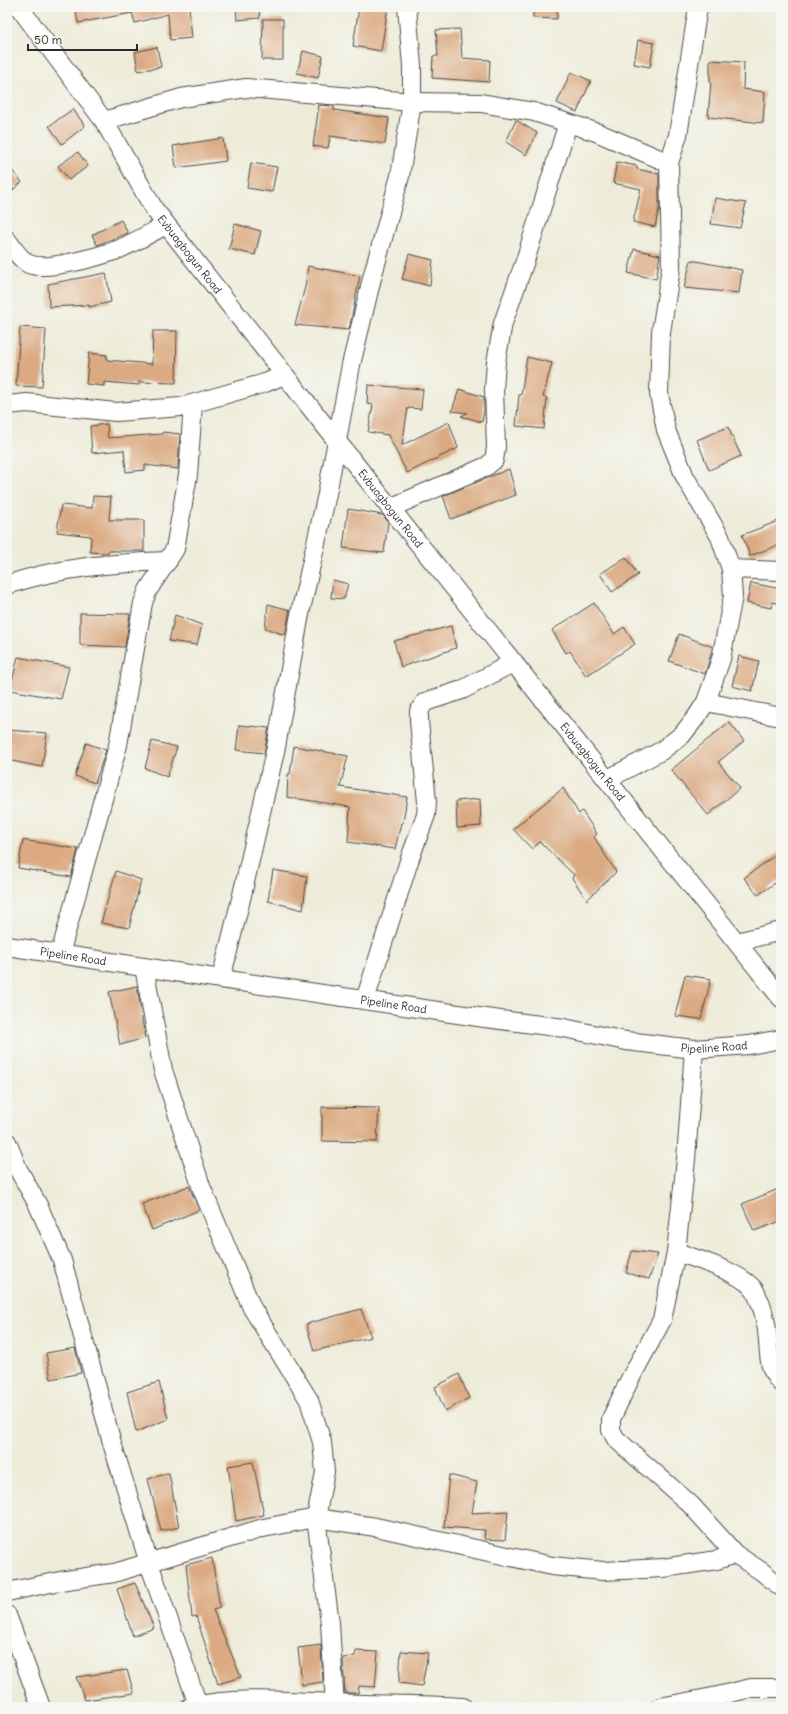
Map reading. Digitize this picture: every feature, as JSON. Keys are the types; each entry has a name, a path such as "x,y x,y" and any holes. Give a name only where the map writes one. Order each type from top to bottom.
{"street":[{"path":"221,979 276,747 300,614 327,494 352,358 400,176 412,102 412,66 407,7"},
{"path":"608,779 661,751 682,736 697,716 706,702 722,659 733,596 731,569 720,537 685,477 666,430 659,394 661,332 671,268 669,163 678,135 698,7"},
{"name":"Evbuagbogun Road","path":"23,8 104,121 154,209 166,225 781,998"},
{"path":"104,121 181,98 246,88 412,102 480,103 534,112 596,132 669,163"},
{"path":"390,508 487,466 494,460 496,448 494,389 496,362 503,322 525,261 568,123"},
{"path":"7,240 15,251 28,264 46,266 65,264 117,250 166,225"},
{"path":"7,405 27,403 116,412 181,407 266,383 284,375"},
{"path":"60,954 118,745 143,603 148,590 175,549 178,538 187,482 193,404"},
{"path":"7,585 33,576 116,563 168,561"},
{"path":"132,562 148,590"},
{"path":"731,569 781,570"},
{"path":"365,1000 409,861 426,815 427,802 419,711 425,702 462,690 514,662"},
{"path":"706,702 781,717"},
{"path":"737,942 781,931"},
{"name":"Pipeline Road","path":"7,946 485,1018 564,1028 626,1041 694,1049 749,1045 781,1039"},
{"path":"144,967 163,1070 202,1189 252,1308 309,1400 322,1442 325,1472 316,1518 330,1623 334,1705"},
{"path":"694,1049 686,1159 676,1252 662,1320 630,1379 611,1419 611,1430 616,1439 691,1506 735,1554 761,1571 781,1587"},
{"path":"7,1142 18,1169 38,1205 62,1260 112,1443 149,1563 199,1706 279,1699 334,1705 462,1707"},
{"path":"676,1252 739,1276 754,1290 767,1321 770,1365 776,1378 781,1383"},
{"path":"7,1592 60,1581 114,1573 263,1528 316,1518 376,1527 505,1554 552,1566 603,1571 663,1568 717,1560 735,1554"},
{"path":"7,1616 41,1707"},
{"path":"660,1707 751,1688 781,1688"}],"building":[{"path":"75,7 189,7 192,38 170,40 168,14 135,23 132,13 78,23"},
{"path":"236,7 259,7 260,18 237,20"},
{"path":"359,7 388,7 381,51 353,46"},
{"path":"533,7 557,7 557,19 533,18"},
{"path":"263,19 283,19 283,60 262,60"},
{"path":"460,29 462,58 490,60 489,82 432,78 433,56 438,56 436,30"},
{"path":"638,40 654,43 650,67 634,64"},
{"path":"157,47 161,67 138,71 135,52"},
{"path":"303,51 323,56 318,78 297,73"},
{"path":"710,60 744,62 743,89 765,92 763,123 708,117 711,82"},
{"path":"571,72 591,81 577,112 557,103"},
{"path":"319,105 334,106 334,110 389,118 385,144 330,136 328,148 313,146"},
{"path":"73,109 85,126 62,144 49,126"},
{"path":"516,120 537,133 526,155 506,142"},
{"path":"223,138 226,161 176,168 173,146"},
{"path":"78,152 88,166 69,180 58,166"},
{"path":"617,162 637,166 637,169 659,174 659,208 655,227 633,222 641,189 613,183"},
{"path":"251,163 277,167 272,192 247,188"},
{"path":"7,165 22,182 7,195"},
{"path":"715,198 746,203 740,228 711,224"},
{"path":"121,220 128,233 97,245 92,235"},
{"path":"235,224 261,231 255,255 229,249"},
{"path":"634,249 660,255 656,279 628,273"},
{"path":"409,254 433,260 430,286 402,279"},
{"path":"691,260 742,270 739,293 684,288"},
{"path":"308,266 360,276 349,330 295,325 305,287"},
{"path":"106,273 111,302 89,307 89,305 49,307 48,284"},
{"path":"20,327 46,329 42,387 16,386"},
{"path":"153,331 177,331 176,383 139,382 139,385 104,382 104,386 86,384 89,353 107,355 107,360 152,364"},
{"path":"527,357 552,363 543,397 547,398 544,429 516,426 519,395 521,395"},
{"path":"368,385 423,389 421,409 408,408 402,445 449,422 458,448 407,473 388,435 368,432 373,405 367,404"},
{"path":"459,389 484,397 482,422 461,416 468,413 452,411"},
{"path":"107,424 108,438 162,434 163,432 180,434 178,469 145,465 145,470 126,472 124,450 92,453 90,426"},
{"path":"728,427 741,456 709,470 697,440"},
{"path":"509,469 516,495 451,519 443,496"},
{"path":"93,496 111,497 109,520 144,520 144,551 108,551 108,553 90,552 91,536 57,532 61,505 92,508"},
{"path":"348,509 383,515 388,522 384,553 343,548"},
{"path":"781,520 781,544 750,556 742,535"},
{"path":"626,557 638,575 612,592 600,574"},
{"path":"333,580 348,584 344,599 331,598"},
{"path":"751,583 781,589 781,604 772,602 771,608 747,603"},
{"path":"594,603 614,634 624,627 635,644 586,676 570,651 566,653 552,630"},
{"path":"268,604 290,610 285,635 265,628"},
{"path":"80,613 130,614 125,647 80,645"},
{"path":"175,615 202,625 197,645 169,641"},
{"path":"451,626 456,648 401,667 394,641"},
{"path":"679,634 713,647 705,674 669,661"},
{"path":"739,656 759,661 752,691 732,686"},
{"path":"18,657 69,667 61,699 10,690"},
{"path":"729,722 744,741 718,762 740,788 708,815 671,770"},
{"path":"239,725 269,728 264,753 236,750"},
{"path":"7,730 47,733 42,767 7,760"},
{"path":"152,741 177,747 167,777 145,768"},
{"path":"86,743 106,750 95,783 75,776"},
{"path":"294,746 348,756 340,787 407,797 403,823 401,823 395,849 348,842 350,807 287,797 288,774 290,774"},
{"path":"563,788 579,814 582,811 597,834 594,837 616,872 587,900 572,878 574,875 540,842 532,849 513,829"},
{"path":"480,799 481,826 457,828 456,801"},
{"path":"23,840 78,849 71,877 18,868"},
{"path":"781,851 781,879 758,895 744,878"},
{"path":"273,870 307,876 303,910 268,901"},
{"path":"116,871 141,880 129,928 101,923"},
{"path":"685,975 711,979 701,1019 675,1016"},
{"path":"137,986 145,1038 120,1045 109,992"},
{"path":"322,1107 379,1108 377,1142 322,1141"},
{"path":"189,1186 199,1210 152,1230 142,1204"},
{"path":"781,1188 781,1221 754,1231 742,1204"},
{"path":"632,1251 658,1254 649,1279 626,1273"},
{"path":"361,1309 371,1337 314,1351 306,1324"},
{"path":"75,1348 81,1373 51,1379 46,1353"},
{"path":"459,1374 469,1398 445,1411 435,1387"},
{"path":"159,1382 168,1419 136,1432 127,1392"},
{"path":"253,1462 264,1515 236,1521 228,1466"},
{"path":"169,1473 179,1527 161,1531 148,1479"},
{"path":"449,1475 477,1482 472,1513 508,1511 505,1540 484,1539 485,1530 444,1527"},
{"path":"212,1558 220,1608 213,1610 241,1677 218,1684 196,1616 192,1617 186,1565"},
{"path":"135,1583 154,1628 133,1636 117,1589"},
{"path":"321,1645 323,1682 302,1685 298,1648"},
{"path":"356,1651 378,1652 375,1687 359,1686 358,1693 345,1693 343,1658 355,1656"},
{"path":"401,1651 428,1653 422,1686 399,1683"},
{"path":"127,1670 134,1693 85,1700 76,1677"}]}
